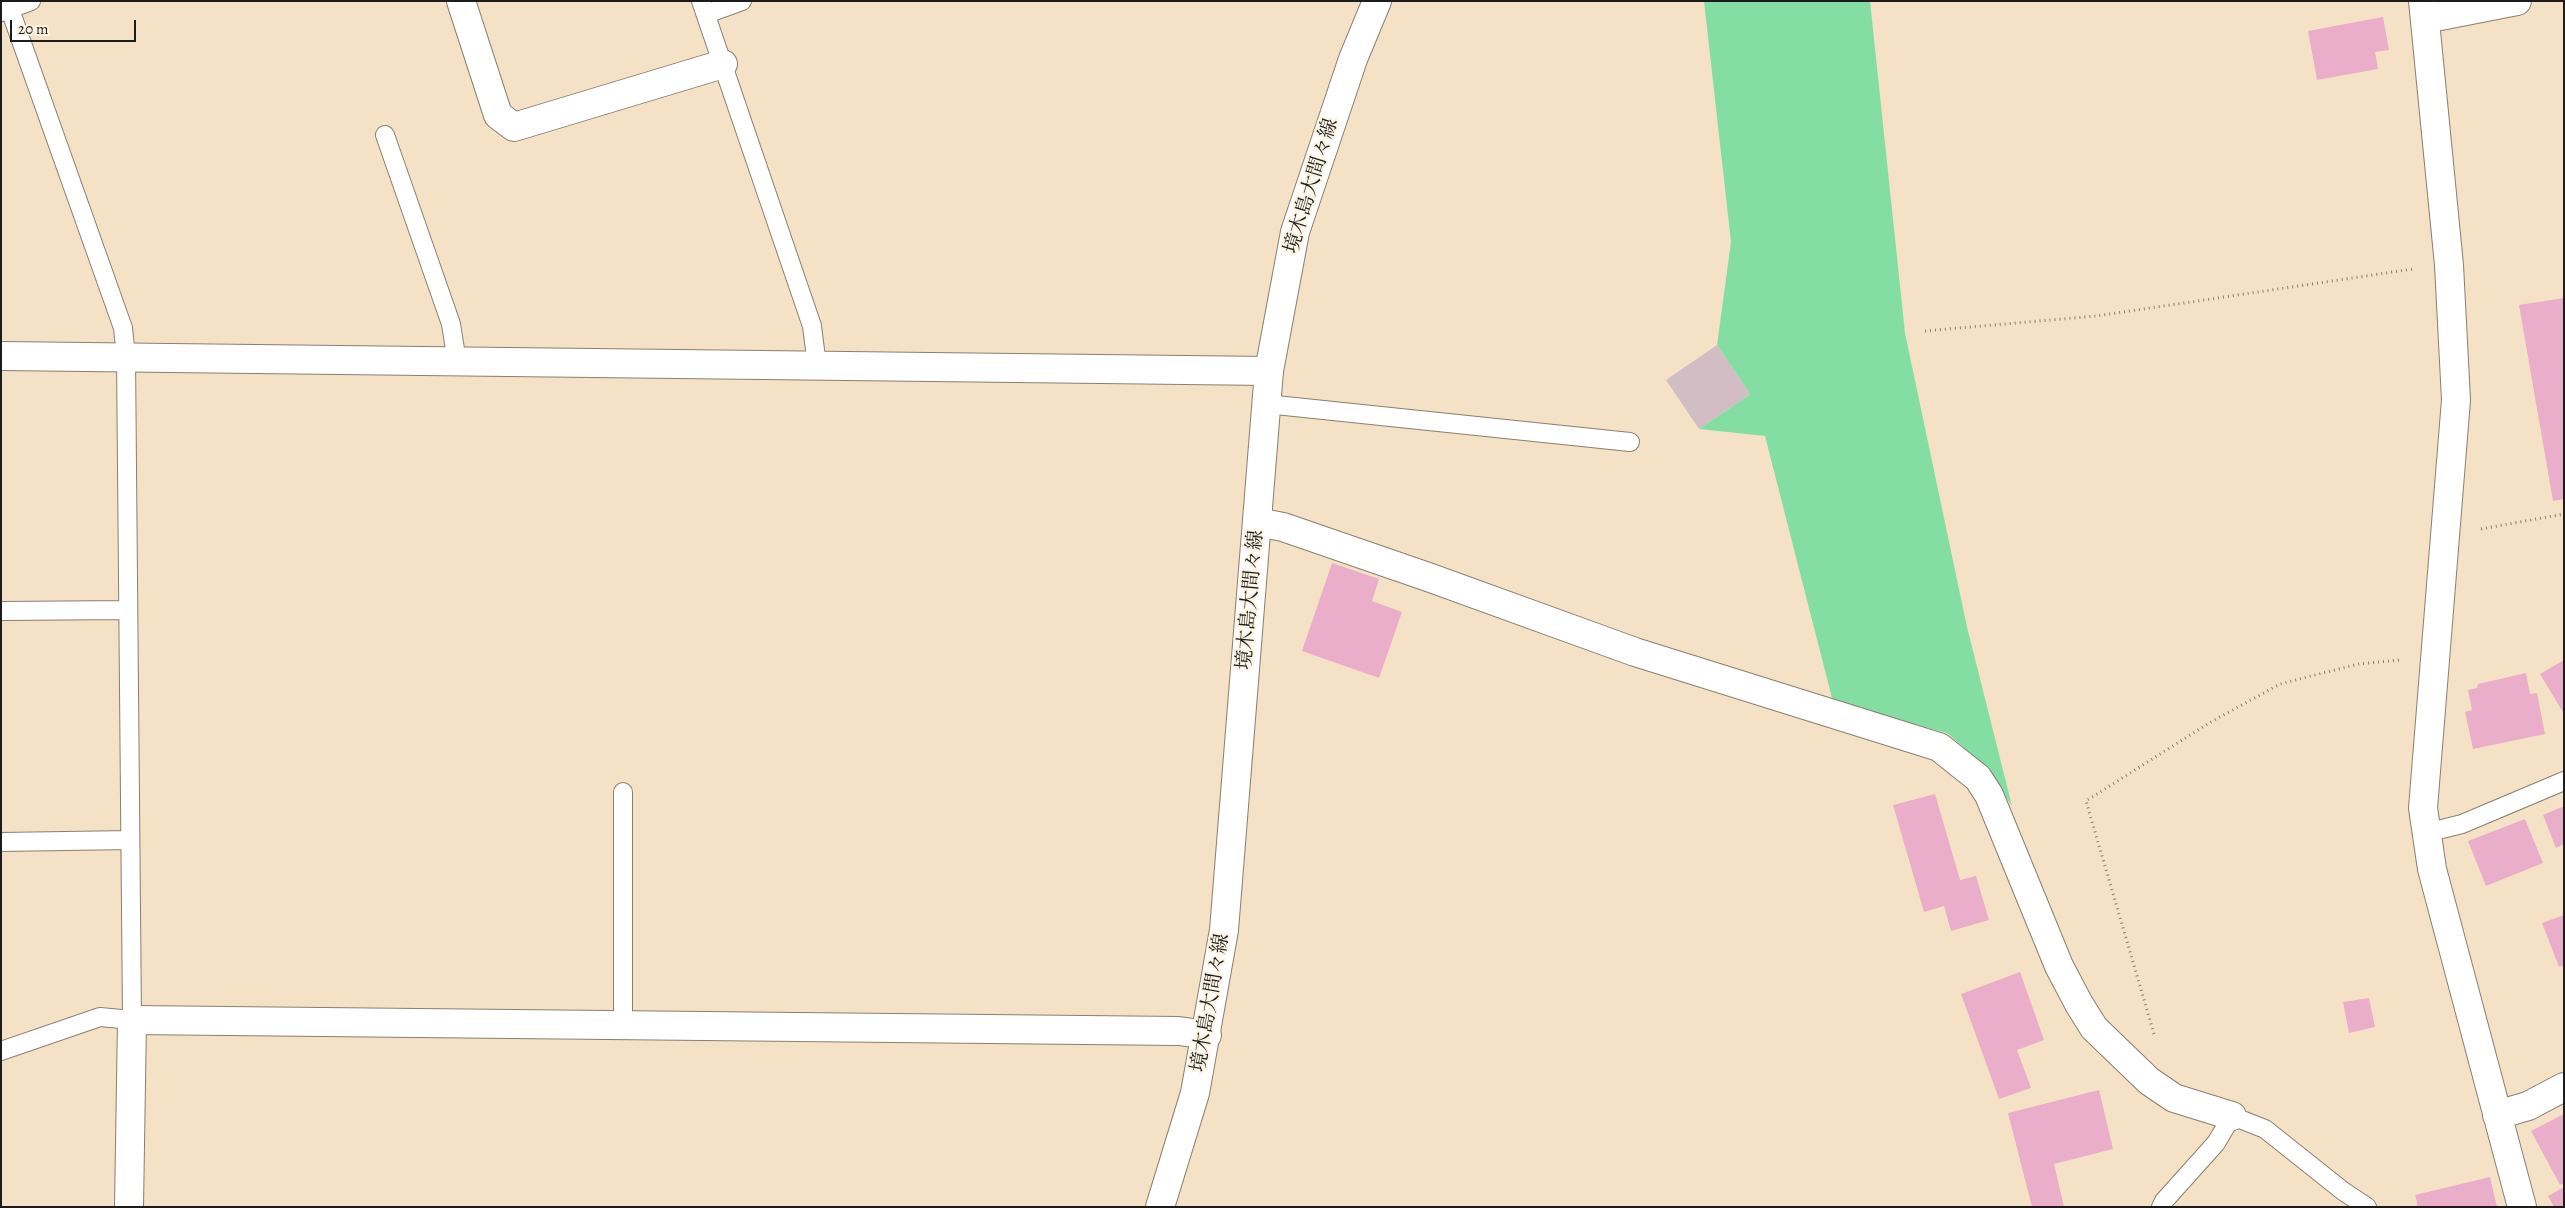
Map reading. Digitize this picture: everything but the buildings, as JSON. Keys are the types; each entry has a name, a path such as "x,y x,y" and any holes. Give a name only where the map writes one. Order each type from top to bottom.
{"street":[{"path":"461,1 498,115 514,127 723,64"},
{"name":"境木島大間々線","path":"1160,1207 1195,1093 1207,1035 1224,930 1269,371 1295,232 1330,125 1377,1"},
{"path":"2516,1 2424,10 2449,265 2456,400 2423,808 2432,869 2522,1207"},
{"path":"1,356 1269,371"},
{"path":"1257,522 1283,527 1635,652 1939,747 1978,778 1989,795 2060,966 2079,1004 2094,1028 2149,1081 2174,1098 2232,1116"},
{"path":"129,1207 132,1020 1179,1031 1207,1035"},
{"path":"2498,1115 2528,1106 2564,1088"}],"lane":[{"path":"1,1051 100,1017 132,1020 126,357 123,328 6,7 31,1"},
{"path":"742,1 703,8 812,326 817,366"},
{"path":"385,135 452,324 457,362"},
{"path":"1266,404 1630,442"},
{"path":"1,611 128,610"},
{"path":"2426,834 2462,824 2564,781"},
{"path":"622,1025 623,792"},
{"path":"1,842 130,840"},
{"path":"2161,1207 2164,1201 2216,1143 2232,1116 2265,1130 2343,1192 2367,1207"}],"path":[{"path":"1924,331 2096,316 2449,265"},
{"path":"2446,528 2477,529 2564,514"},
{"path":"2156,1043 2086,801 2209,723 2280,684 2358,664 2436,658"}],"shaded area":[{"path":"1717,345 1750,394 1699,429 1666,380"}],"green space":[{"path":"1704,1 1870,1 1905,333 1967,627 2012,806 1984,765 1947,733 1833,702 1765,436 1699,429 1750,394 1717,345 1731,242"}]}
